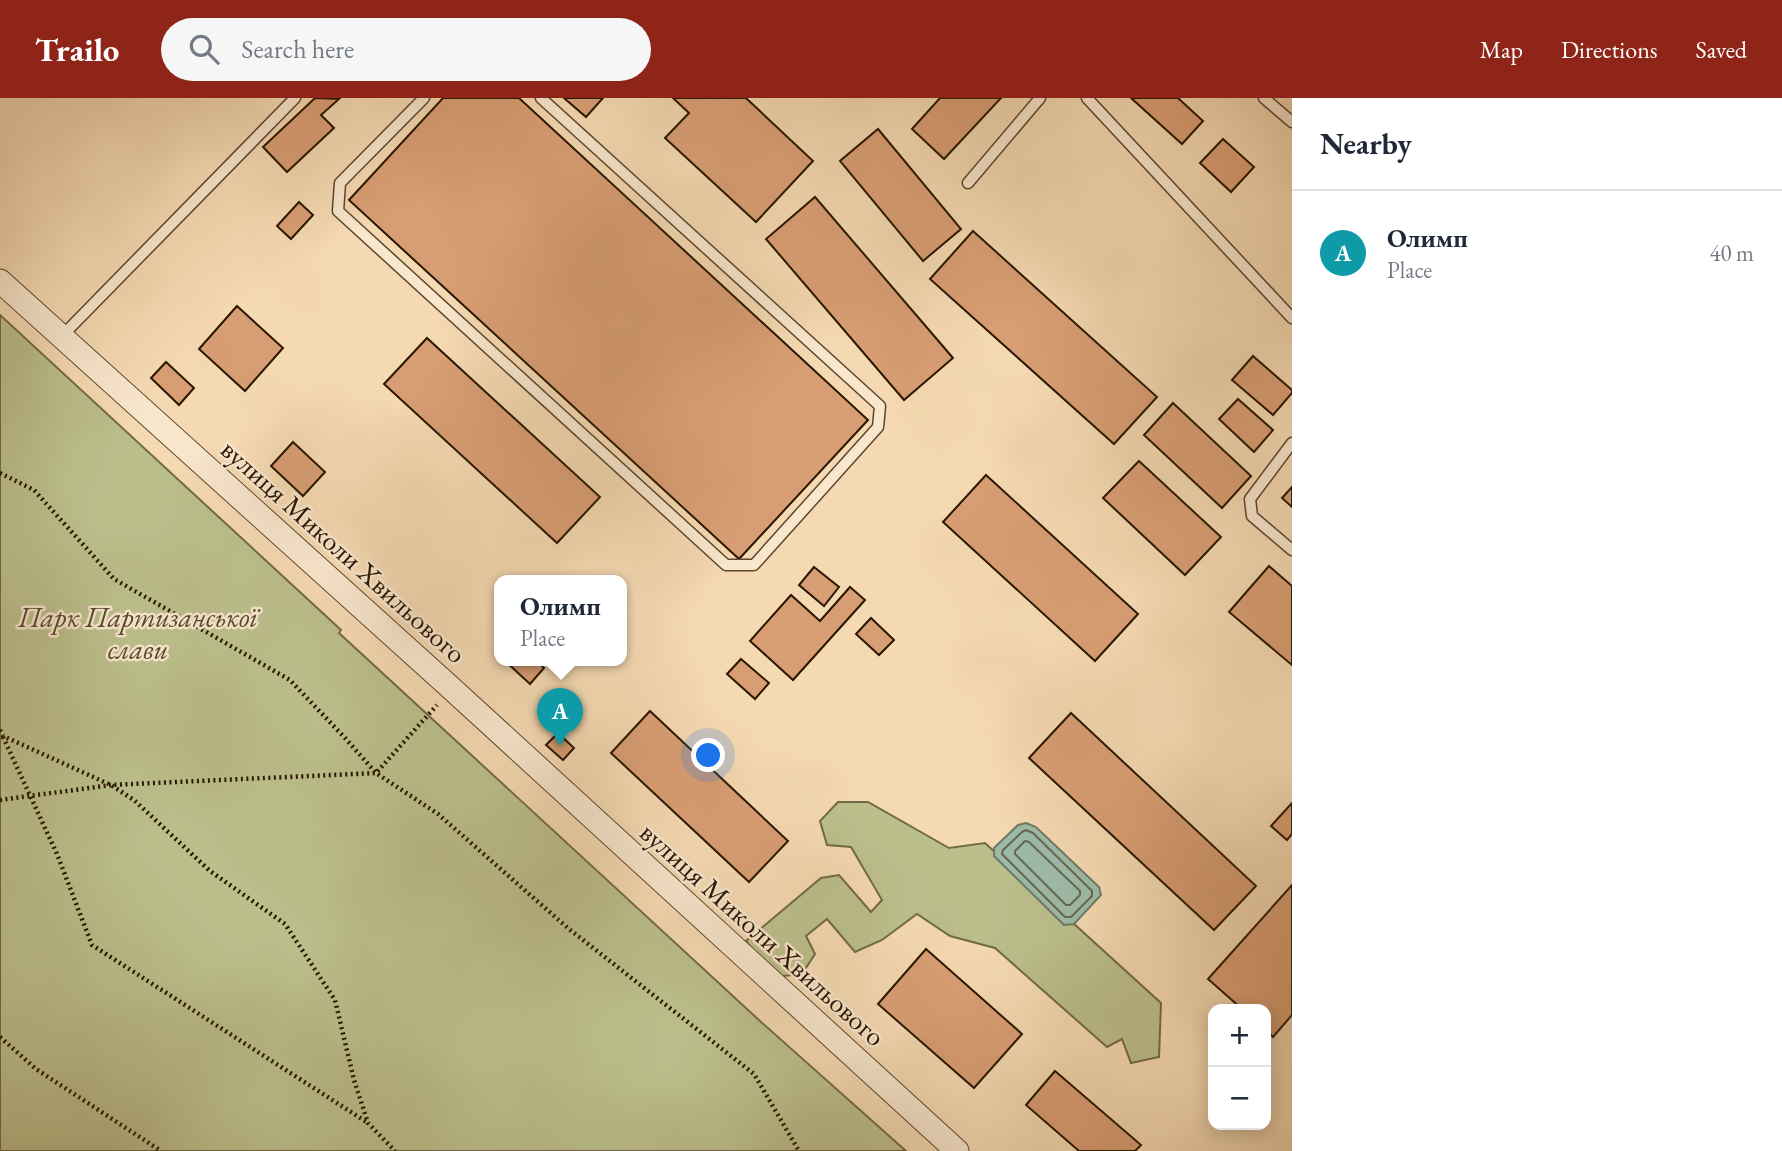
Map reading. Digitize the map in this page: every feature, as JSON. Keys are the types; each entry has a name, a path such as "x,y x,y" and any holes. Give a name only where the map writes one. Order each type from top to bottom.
{"street":[{"name":"вулиця Миколи Хвильового","path":"0,281 451,688 957,1151"}],"lane":[{"path":"62,336 295,98"},
{"path":"424,98 340,183 338,211 726,565 754,565 878,427 880,406 541,98"},
{"path":"968,183 1040,98"},
{"path":"1087,98 1292,318"},
{"path":"1264,98 1292,122"},
{"path":"1292,443 1250,499 1252,516 1292,550"}],"path":[{"path":"0,473 34,490 114,579 290,680 376,773 438,814 569,929 754,1074 799,1151"},
{"path":"0,800 111,785 376,773 451,688"},
{"path":"0,730 57,854 92,945 369,1123 394,1151"},
{"path":"1,736 111,785 134,800 210,871 285,924 335,1000 354,1080 369,1123"},
{"path":"0,1037 36,1069 161,1151"}],"green space":[{"name":"Парк Партизанської слави","path":"0,315 341,630 339,633 760,1021 906,1151 0,1151"},
{"path":"838,802 868,802 949,848 985,843 1161,1003 1159,1057 1131,1063 1122,1039 1107,1047 995,948 950,936 917,914 882,940 855,952 827,919 806,936 815,954 802,974 774,977 746,941 821,878 839,875 871,912 882,900 851,847 827,845 820,821"}],"water":[{"path":"1026,823 1036,827 1099,887 1101,895 1074,924 1064,925 994,856 994,848 1018,825"}],"building":[{"path":"315,98 339,99 321,115 334,128 287,172 263,147"},
{"path":"443,98 519,98 868,420 739,559 349,200"},
{"path":"564,98 603,98 586,117"},
{"path":"673,98 746,98 813,161 756,222 665,138 689,113"},
{"path":"940,98 1001,98 944,159 912,129"},
{"path":"1131,98 1178,98 1203,121 1182,144"},
{"path":"878,129 961,229 923,261 840,161"},
{"path":"1223,139 1254,167 1231,192 1200,163"},
{"path":"815,197 953,358 904,400 766,239"},
{"path":"299,202 313,215 291,239 277,226"},
{"path":"973,231 1157,397 1114,444 930,279"},
{"path":"237,306 283,348 245,391 199,349"},
{"path":"427,338 600,497 557,543 384,384"},
{"path":"1253,356 1292,390 1273,415 1232,380"},
{"path":"166,362 194,388 179,405 151,378"},
{"path":"1238,399 1273,430 1254,452 1219,419"},
{"path":"1173,403 1251,476 1222,508 1144,435"},
{"path":"293,442 325,472 303,496 271,466"},
{"path":"1139,461 1221,537 1185,575 1103,498"},
{"path":"986,475 1138,614 1095,661 943,522"},
{"path":"1292,487 1292,507 1282,498"},
{"path":"1269,566 1292,586 1292,665 1229,612"},
{"path":"814,567 839,587 824,606 799,585"},
{"path":"850,587 865,600 793,680 750,641 791,595 820,621"},
{"path":"871,618 894,640 879,655 856,634"},
{"path":"741,659 769,683 755,699 727,674"},
{"path":"510,666 542,666 544,668 530,684"},
{"path":"650,711 788,841 749,882 611,753"},
{"path":"1071,713 1256,886 1214,930 1029,758"},
{"path":"558,733 574,748 563,760 546,745"},
{"path":"1292,803 1292,834 1287,840 1271,826"},
{"path":"1292,885 1292,1015 1273,1037 1271,1004 1236,1004 1208,979"},
{"path":"926,949 1022,1034 974,1088 878,1004"},
{"path":"1055,1071 1141,1145 1135,1151 1079,1151 1026,1105"}],"place":[{"name":"Олимп","path":"560,746"}]}
